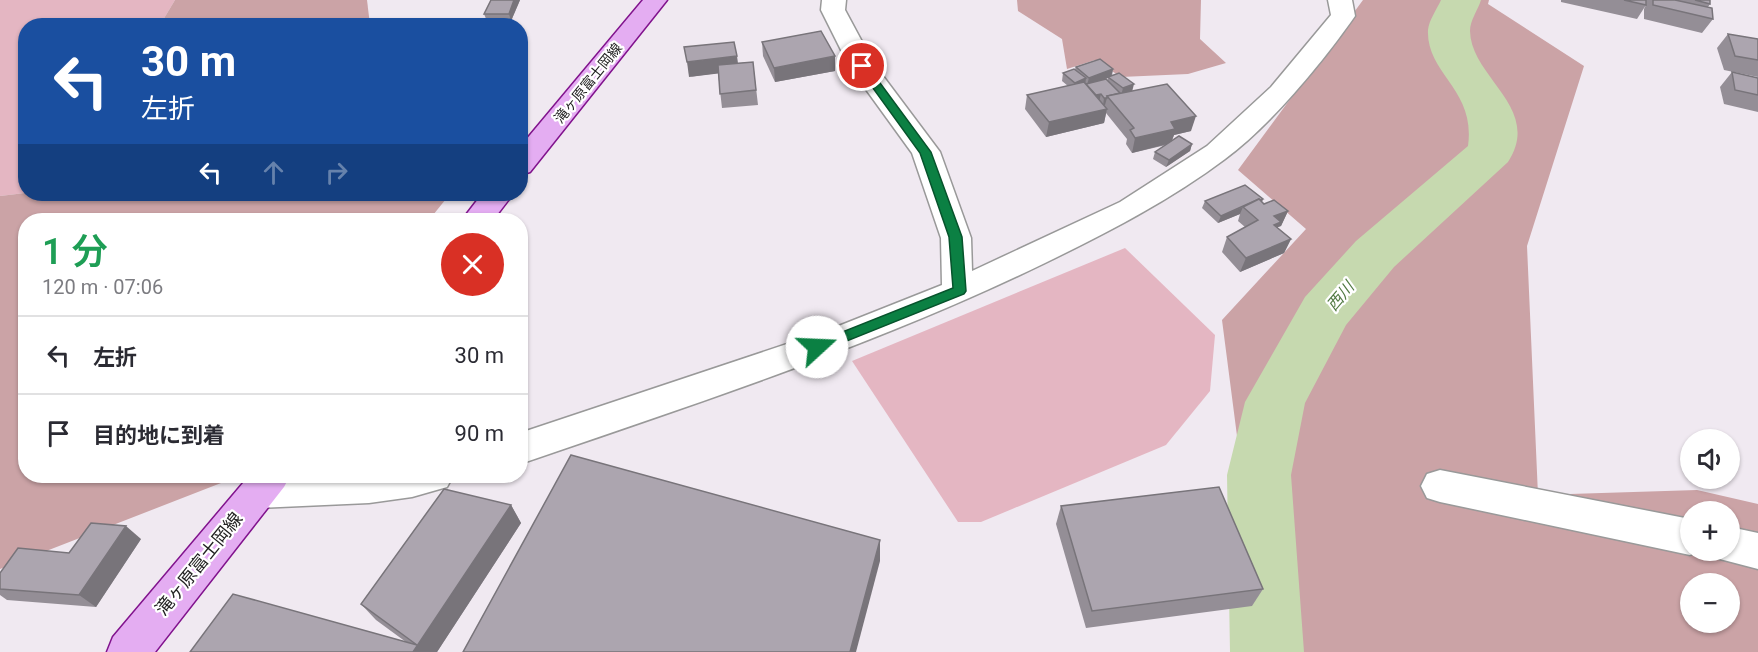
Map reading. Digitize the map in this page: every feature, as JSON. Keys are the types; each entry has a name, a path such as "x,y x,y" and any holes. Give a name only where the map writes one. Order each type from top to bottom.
{"main road":[{"name":"滝ヶ原富士岡線","path":"528,156 655,0"},
{"path":"483,213 492,201"},
{"name":"滝ヶ原富士岡線","path":"128,652 264,484"}],"street":[{"path":"834,0 833,10 862,66 926,152 956,237 959,291"},
{"path":"528,446 838,340 959,291 1130,208 1217,153 1280,93 1343,16 1340,0"},
{"path":"264,484 399,483"},
{"path":"1440,486 1680,535"},
{"path":"1740,547 1758,551"}],"shaded area":[{"path":"0,0 175,0 164,18 18,18 18,194 0,196"},
{"path":"175,0 367,0 369,18 164,18"},
{"path":"1017,0 1201,0 1200,39 1226,63 1188,74 1121,77 1095,60 1067,69 1062,39 1018,11"},
{"path":"1363,0 1489,0 1488,4 1584,66 1527,246 1538,495 1697,490 1758,504 1758,652 1265,652 1222,320 1306,229 1238,170"},
{"path":"18,194 18,201 444,201 435,213 18,213 18,483 221,483 0,569 0,196"},
{"path":"1125,248 1215,335 1210,391 1166,445 981,522 958,522 852,361"}],"building":[{"path":"491,0 514,0 509,14 484,14"},
{"path":"1624,0 1646,0 1646,5"},
{"path":"1653,0 1675,0 1712,8 1713,19 1653,5"},
{"path":"1695,0 1710,0 1710,4"},
{"path":"821,31 835,56 774,68 762,42"},
{"path":"1728,34 1758,39 1758,60 1735,56"},
{"path":"734,42 737,56 687,62 684,47"},
{"path":"1100,59 1113,69 1089,78 1076,67"},
{"path":"753,62 756,90 720,94 718,65"},
{"path":"1074,69 1086,78 1075,83 1063,73"},
{"path":"1732,72 1758,78 1758,95 1735,90"},
{"path":"1119,73 1134,84 1123,88 1108,77"},
{"path":"1106,79 1120,93 1104,98 1101,94 1096,95 1086,84"},
{"path":"1084,82 1107,109 1049,122 1027,95"},
{"path":"1167,84 1196,116 1171,122 1175,129 1135,138 1130,130 1134,128 1107,96"},
{"path":"1179,136 1192,144 1169,160 1155,152"},
{"path":"1245,185 1263,199 1221,216 1205,201"},
{"path":"1259,199 1264,204 1274,200 1288,211 1274,216 1281,222 1274,225 1291,239 1246,258 1227,237 1258,220 1243,207"},
{"path":"571,455 880,540 850,652 463,652"},
{"path":"1219,487 1263,589 1092,611 1061,506"},
{"path":"444,489 511,505 413,652 190,652 233,594 417,645 361,604"},
{"path":"91,523 126,526 79,595 0,589 0,573 18,548 69,553"}],"waterway":[{"name":"西川","path":"1267,652 1259,475 1275,402 1325,312 1375,254 1491,151 1493,130 1491,113 1484,98 1457,60 1451,46 1449,30 1461,0"}],"route":[{"path":"817,347 959,291 955,261 956,237 926,152 862,66"}]}
